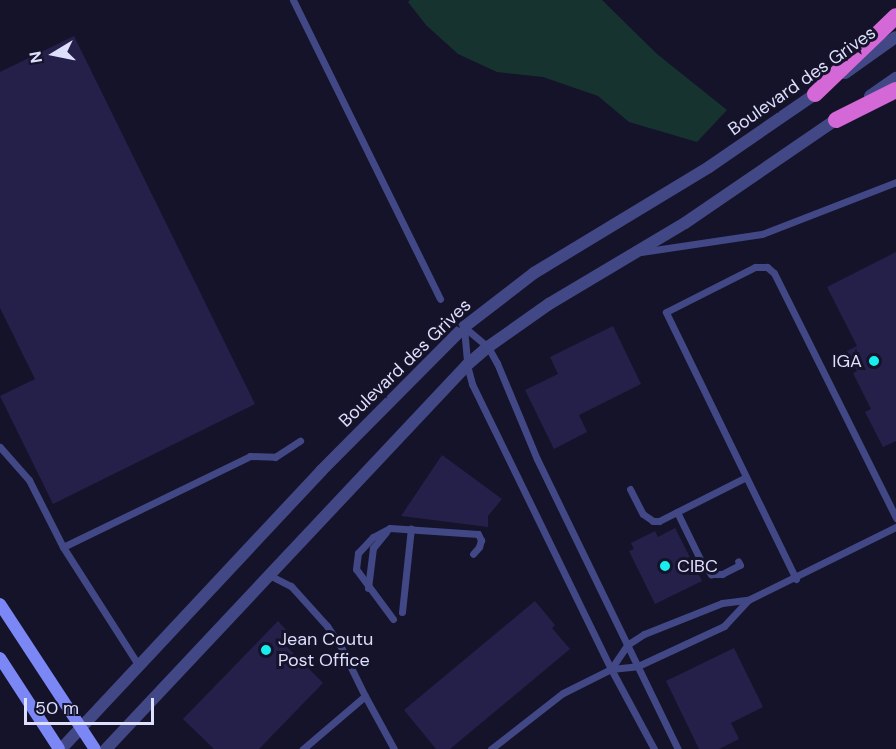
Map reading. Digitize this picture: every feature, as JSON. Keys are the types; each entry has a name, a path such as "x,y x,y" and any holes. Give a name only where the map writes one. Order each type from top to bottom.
{"highway":[{"path":"815,94 896,16"},
{"path":"836,120 896,90"}],"main road":[{"path":"0,604 95,749"},
{"path":"0,658 60,749"}],"street":[{"name":"Boulevard des Grives","path":"60,749 321,471 464,327 534,273 709,167 896,37"},
{"path":"106,749 467,365 488,346 549,304 738,188 896,78"}],"lane":[{"path":"293,0 440,299"},
{"path":"635,253 762,234 896,182"},
{"path":"796,579 666,312 761,265 774,273 896,518"},
{"path":"464,327 488,346 537,459 678,749"},
{"path":"464,327 467,365 472,384 611,669 654,749"},
{"path":"63,547 250,456 276,457 300,441"},
{"path":"0,447 29,480 63,547 139,666"},
{"path":"630,489 647,518 659,521 746,477"},
{"path":"677,512 700,559 711,574 722,574 740,565 738,561"},
{"path":"611,669 627,645 644,634 709,608 748,600 796,579 896,527"},
{"path":"368,588 373,548 390,528"},
{"path":"393,619 356,569 358,553 373,537 390,528 478,534 481,540 479,548 473,554"},
{"path":"402,612 411,528"},
{"path":"268,575 291,586 327,626 340,645 394,749"},
{"path":"490,749 563,693 611,669 638,666 724,626 748,600"},
{"path":"303,749 365,696"}],"green space":[{"path":"410,0 602,0 657,54 727,110 697,142 629,122 598,96 543,77 497,72 458,54 426,25 408,2"}],"building":[{"path":"74,36 255,404 53,504 0,396 35,379 0,308 0,72"},
{"name":"IGA","path":"896,252 896,441 883,447 865,412 871,409 853,373 857,371 847,351 857,346 827,287"},
{"path":"613,326 641,384 579,415 587,432 554,449 525,390 558,374 550,357"},
{"path":"442,455 502,499 488,516 488,527 401,516"},
{"name":"CIBC","path":"675,528 702,581 655,604 629,551 634,549 631,543 655,531 658,537"},
{"path":"535,601 555,625 552,628 570,649 450,749 436,749 404,710"},
{"path":"278,621 288,632 280,640 323,683 259,749 214,749 183,719"},
{"path":"734,648 763,707 731,723 739,739 719,749 699,749 666,681"}],"place":[{"name":"IGA","path":"874,361"},
{"name":"CIBC","path":"665,566"},
{"name":"Jean Coutu Post Office","path":"266,650"}]}
